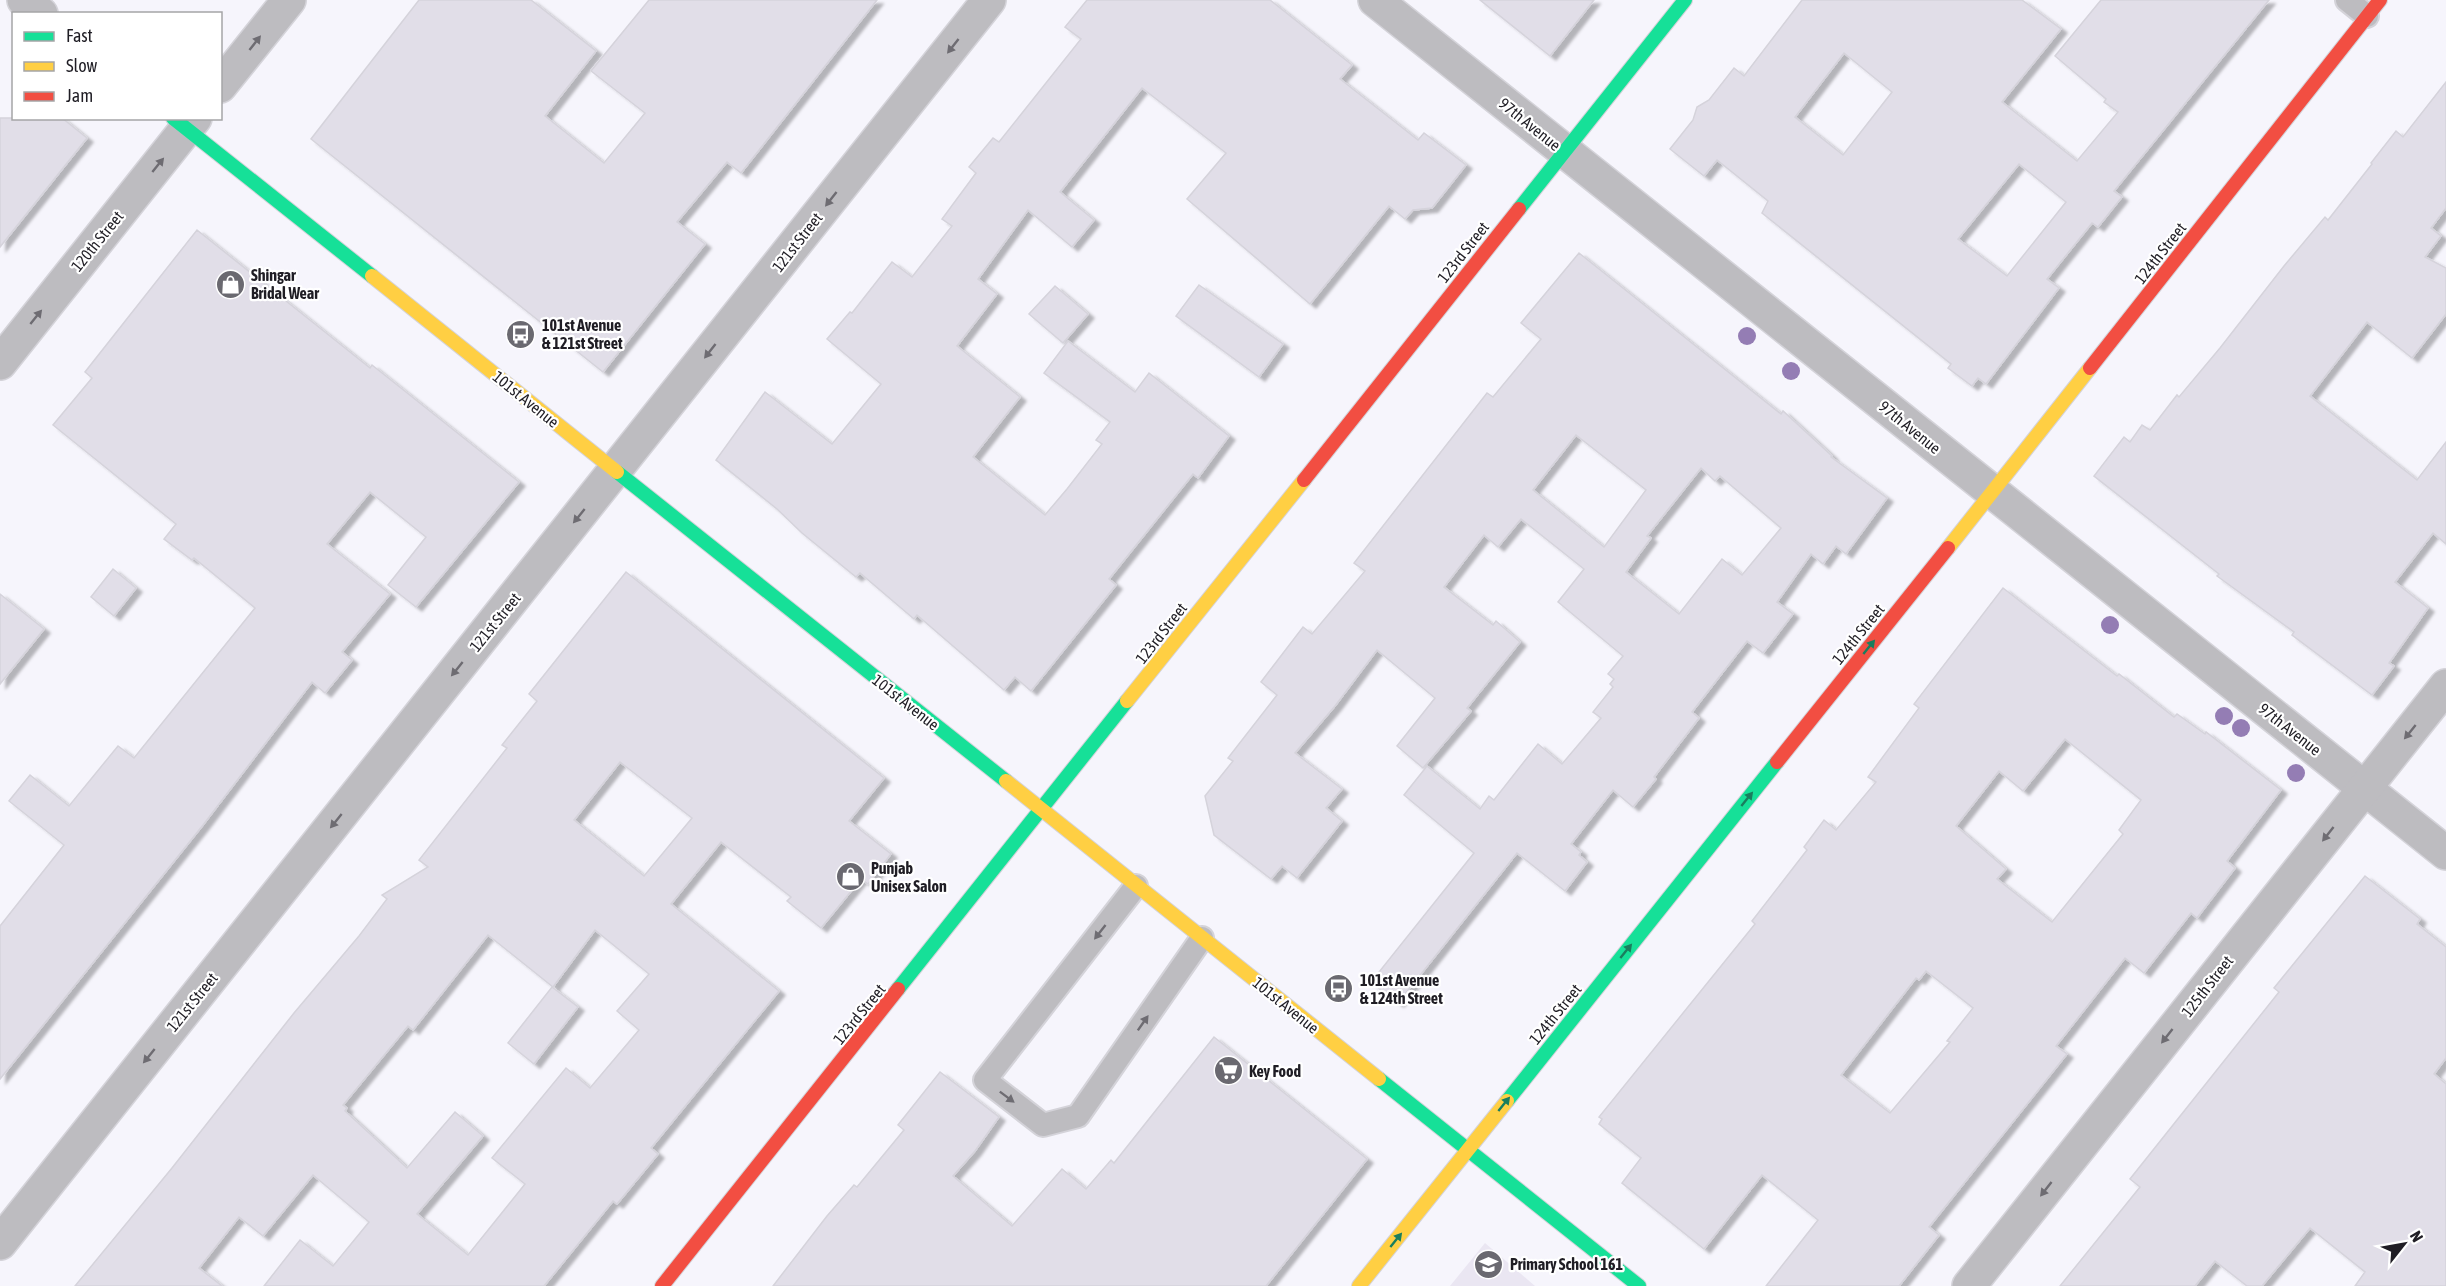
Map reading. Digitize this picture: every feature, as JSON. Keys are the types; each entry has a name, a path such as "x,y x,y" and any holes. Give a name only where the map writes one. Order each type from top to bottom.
{"street":[{"path":"24,0 39,12"},
{"path":"222,84 289,0"},
{"name":"121st Street","path":"0,1243 989,0"},
{"name":"97th Avenue","path":"1375,0 2446,853"},
{"name":"123rd Street","path":"662,1286 1684,0"},
{"name":"124th Street","path":"1359,1286 1992,492 2374,8"},
{"name":"101st Avenue","path":"185,122 615,471 1639,1286"},
{"name":"120th Street","path":"0,363 185,122"},
{"name":"125th Street","path":"1969,1286 2446,686"}],"lane":[{"path":"2347,0 2374,8"},
{"path":"1136,886 985,1080 1043,1125 1078,1116 1202,938"}],"shaded area":[{"name":"Primary School 161","path":"1485,1243 1535,1286 1450,1286"}],"building":[{"path":"419,0 531,0 596,51 545,116 604,163 645,113 591,71 649,0 877,0 741,173 727,162 677,222 705,244 603,372 311,139"},
{"path":"1087,0 1270,0 1352,65 1340,79 1418,140 1424,133 1466,165 1432,208 1413,210 1405,219 1389,206 1310,304 1187,199 1226,153 1142,88 1060,192 1094,220 1072,247 1028,210 978,279 997,294 957,346 1020,397 973,457 1045,515 1067,489 1102,444 1096,440 1110,422 1044,373 1068,341 1135,392 1149,373 1229,436 1198,478 1193,474 1109,579 1116,585 1031,691 1015,677 1004,690 917,615 914,619 860,573 856,577 716,460 765,392 832,444 881,384 827,339 850,312 852,313 892,262 912,277 952,226 942,219 976,173 969,167 993,138 999,142 1081,39 1065,27"},
{"path":"1480,0 1594,0 1550,56"},
{"path":"1802,0 2022,0 2061,29 2002,102 2077,161 2118,112 2104,102 2106,99 2055,56 2101,0 2269,0 2114,191 2122,197 2098,227 2092,223 2047,279 2059,288 1986,384 1978,378 1972,386 1948,368 1951,364 1762,213 1768,201 1717,160 1704,176 1670,149 1693,120 1697,107 1709,100 1734,68 1744,76","holes":["1844,53 1892,92 1843,155 1795,117","2019,164 2066,202 2007,276 1958,239"]},
{"path":"2446,82 2446,208 2431,228 2441,236 2425,257 2446,268 2446,314 2412,358 2367,322 2310,396 2417,480 2446,442 2446,544 2433,533 2395,582 2428,608 2389,663 2394,666 2372,695 2292,635 2294,632 2217,576 2219,574 2094,476 2124,437 2130,442 2142,425 2150,430 2177,395 2179,397 2220,348 2325,217 2328,220 2396,131 2403,137"},
{"path":"0,118 64,120 87,138 0,247"},
{"path":"197,230 370,368 372,365 519,482 416,607 388,585 426,537 370,492 327,544 390,594 342,652 352,660 325,693 312,682 203,825 0,1079 0,926 64,845 9,801 30,775 69,806 118,746 134,758 255,608 194,558 192,560 164,539 176,524 53,425 92,378 85,372"},
{"path":"1579,253 1781,414 1783,411 1831,457 1887,498 1846,554 1836,546 1823,564 1811,554 1777,602 1793,614 1763,653 1747,641 1692,712 1699,718 1633,807 1613,790 1571,844 1581,852 1579,855 1587,862 1565,891 1517,853 1398,1003 1371,982 1474,853 1404,795 1427,766 1480,809 1489,796 1494,800 1538,744 1562,764 1601,718 1593,712 1613,687 1610,684 1614,679 1608,674 1623,656 1558,602 1584,569 1521,519 1498,547 1484,535 1444,587 1493,625 1496,621 1520,642 1467,708 1471,711 1423,768 1397,746 1435,698 1377,650 1335,706 1295,753 1342,789 1326,808 1342,821 1297,878 1282,866 1271,879 1214,835 1205,796 1233,761 1228,758 1277,695 1261,682 1303,627 1312,634 1365,571 1354,563 1487,393 1493,397 1541,339 1521,323","holes":["1576,435 1646,490 1604,547 1533,490","1701,468 1715,481 1720,476 1781,528 1742,575 1722,559 1679,614 1626,572 1651,538 1647,536"]},
{"path":"1199,285 1283,344 1259,377 1176,316"},
{"path":"1055,286 1088,314 1063,343 1029,314"},
{"path":"113,569 136,588 114,616 91,597"},
{"path":"626,572 884,778 849,821 891,854 868,884 861,879 821,928 787,901 791,897 721,842 671,904 779,991 651,1148 658,1154 617,1204 613,1201 544,1286 264,1286 300,1240 333,1266 369,1222 313,1175 263,1236 239,1217 199,1268 222,1286 75,1286 172,1168 294,1013 359,936 387,899 382,895 428,867 419,860 507,748 502,745 537,701 529,694","holes":["620,762 692,818 644,876 574,820","595,930 649,974 617,1011 639,1030 590,1088 566,1068 492,1158 525,1184 468,1255 417,1214 483,1136 455,1112 407,1168 345,1111 347,1108 343,1105 408,1026 413,1030 488,935 553,987"]},
{"path":"2003,588 2117,676 2119,674 2174,717 2177,714 2205,734 2206,732 2281,790 2227,861 2235,868 2197,918 2191,913 2144,973 2125,958 2056,1046 2067,1054 1929,1227 1939,1235 1899,1286 1766,1286 1818,1220 1762,1175 1704,1249 1622,1183 1641,1158 1599,1124 1602,1119 1599,1117 1755,924 1752,921 1807,850 1804,847 1824,820 1836,830 1876,782 1868,777 1919,708 1914,704","holes":["2065,739 2141,800 2119,830 2123,834 2052,922 1997,879 2006,869 1956,826 1999,771 2023,791","1926,971 1973,1008 1947,1041 1950,1042 1890,1113 1841,1075 1916,978 1919,980"]},
{"path":"0,594 44,629 0,684"},
{"path":"2365,876 2420,919 2417,924 2446,947 2446,1058 2434,1074 2446,1084 2446,1286 2355,1286 2365,1272 2310,1228 2262,1286 2247,1286 2215,1261 2195,1286 2060,1286 2140,1187 2130,1179 2279,992 2274,988"},
{"path":"552,987 578,1007 534,1064 508,1043"},
{"path":"1214,1037 1367,1159 1266,1286 773,1286 827,1216 854,1185 857,1187 904,1130 898,1125 940,1072 999,1117 975,1151 953,1176 1012,1226 1062,1169 1086,1189 1111,1160 1114,1163"}],"traffic: fast":[{"path":"1519,209 1685,0"},
{"path":"176,120 372,276"},
{"path":"617,472 1006,781"},
{"path":"898,989 1127,701"},
{"path":"1507,1101 1777,762"},
{"path":"1379,1079 1639,1286"}],"traffic: slow":[{"path":"372,276 617,472"},
{"path":"1948,548 2090,368"},
{"path":"1127,701 1304,480"},
{"path":"1006,781 1379,1079"},
{"path":"1359,1286 1507,1101"}],"traffic: jam":[{"path":"2090,368 2380,0"},
{"path":"1304,480 1519,209"},
{"path":"1777,762 1948,548"},
{"path":"662,1286 898,989"}],"place":[{"name":"Shingar Bridal Wear","path":"230,284"},
{"name":"101st Avenue & 121st Street","path":"521,334"},
{"name":"Punjab Unisex Salon","path":"850,877"},
{"name":"101st Avenue & 124th Street","path":"1339,989"},
{"name":"Key Food","path":"1228,1071"},
{"name":"Primary School 161","path":"1489,1264"}]}
